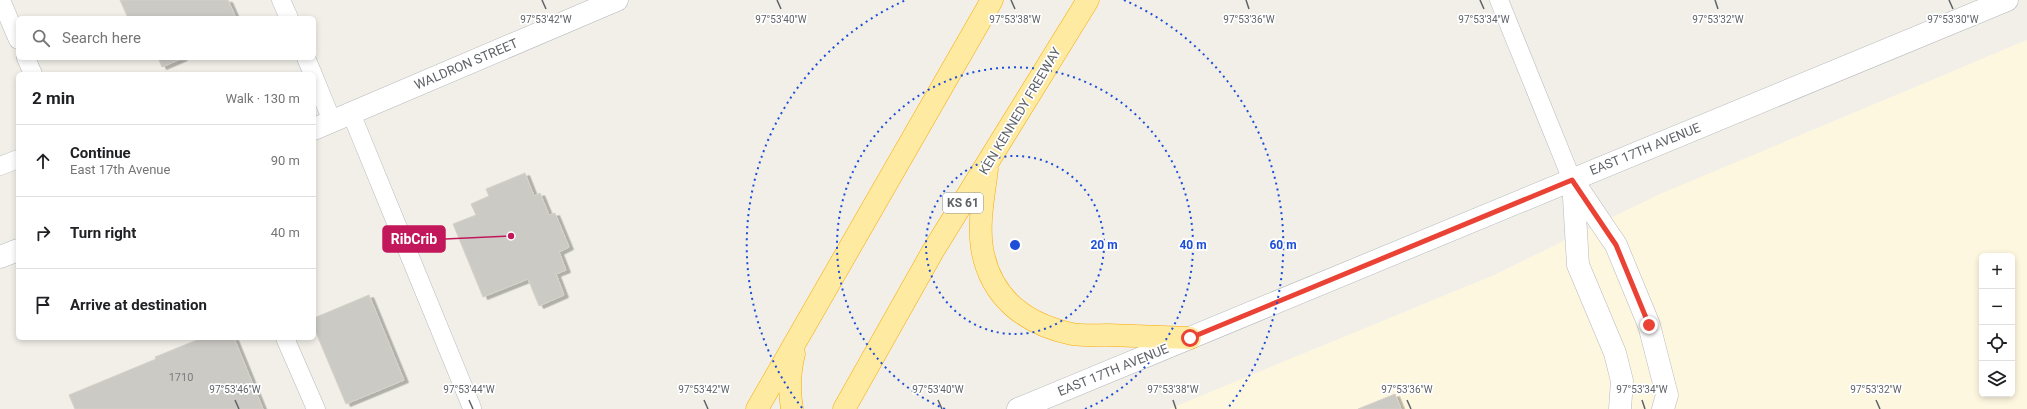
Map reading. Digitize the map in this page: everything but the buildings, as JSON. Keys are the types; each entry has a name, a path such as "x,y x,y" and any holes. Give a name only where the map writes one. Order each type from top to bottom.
{"highway":[{"path":"757,409 992,0"},
{"name":"KEN KENNEDY FREEWAY","path":"844,409 933,251 987,166 1088,0"},
{"path":"987,166 982,227 982,247 988,272 994,286 1022,314 1046,327 1073,334 1190,338"},
{"path":"792,409 790,393 790,368 797,340"}],"street":[{"name":"WALDRON STREET","path":"332,121 617,0"},
{"name":"EAST 17TH AVENUE","path":"1018,409 2007,0"},
{"path":"1572,180 1578,265 1615,353 1622,381 1620,409"},
{"path":"1572,180 1616,245 1649,325 1667,395 1663,409"},
{"path":"0,257 16,251"}],"lane":[{"path":"1,0 16,35"},
{"path":"281,0 288,16"},
{"path":"1500,0 1572,180"},
{"path":"27,60 32,72"},
{"path":"307,60 312,72"},
{"path":"316,82 332,121 472,408"},
{"path":"0,166 16,160"},
{"path":"287,340 316,409"}],"shaded area":[{"path":"2027,40 2027,409 1169,409 1494,275 1660,194"}],"place":[{"name":"RibCrib","path":"511,236"}],"route":[{"path":"1190,338 1572,180 1616,245 1649,325"}]}
